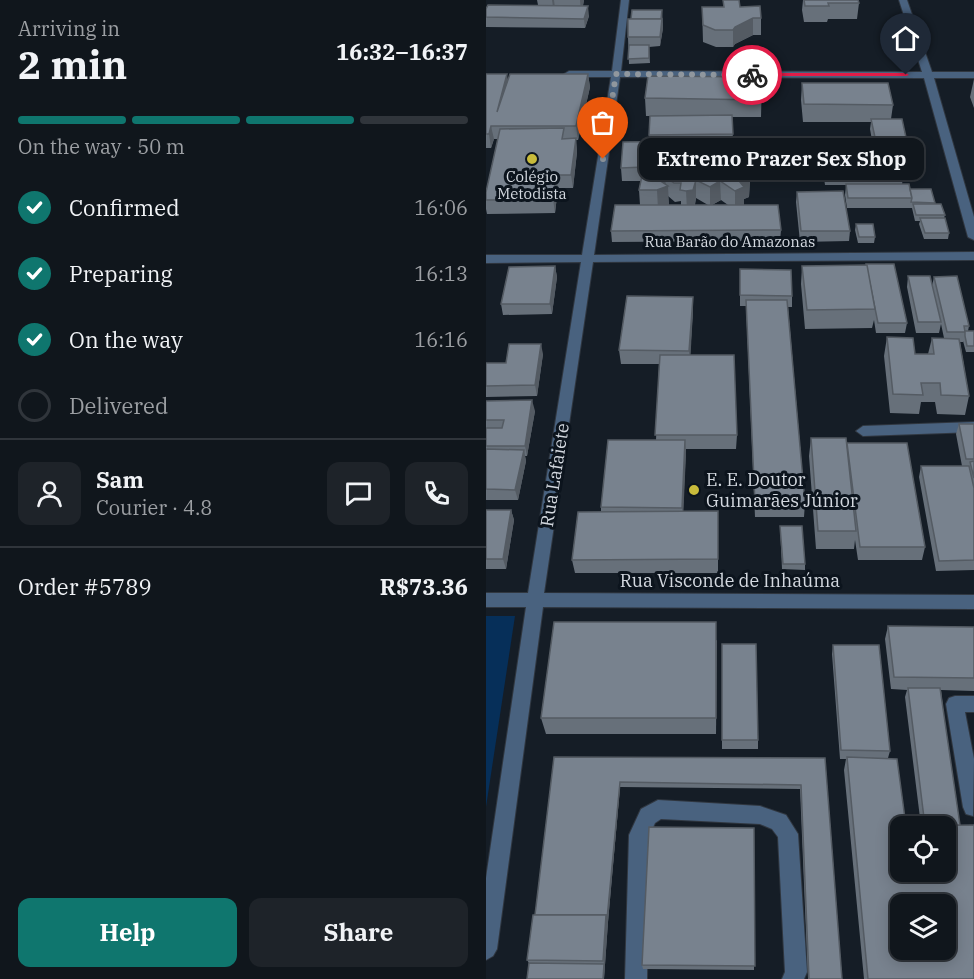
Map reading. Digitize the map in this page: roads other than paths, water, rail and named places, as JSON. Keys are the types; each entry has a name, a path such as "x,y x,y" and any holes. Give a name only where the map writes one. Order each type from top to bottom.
{"street":[{"name":"Rua Lafaiete","path":"486,949 536,600 616,74 625,0"},
{"path":"903,0 928,75 974,237"},
{"path":"557,74 974,75"},
{"name":"Rua Barão do Amazonas","path":"486,259 974,256"},
{"path":"863,430 974,427"},
{"name":"Rua Visconde de Inhaúma","path":"486,600 974,602"},
{"path":"973,807 955,704 974,704"},
{"path":"636,979 639,835 648,816 658,809 746,813 779,822 788,834 796,972 793,979"}],"place":[{"name":"Colégio Metodista","path":"532,159"},
{"name":"Extremo Prazer Sex Shop","path":"603,159"},
{"name":"E. E. Doutor Guimarães Júnior","path":"694,490"}]}
